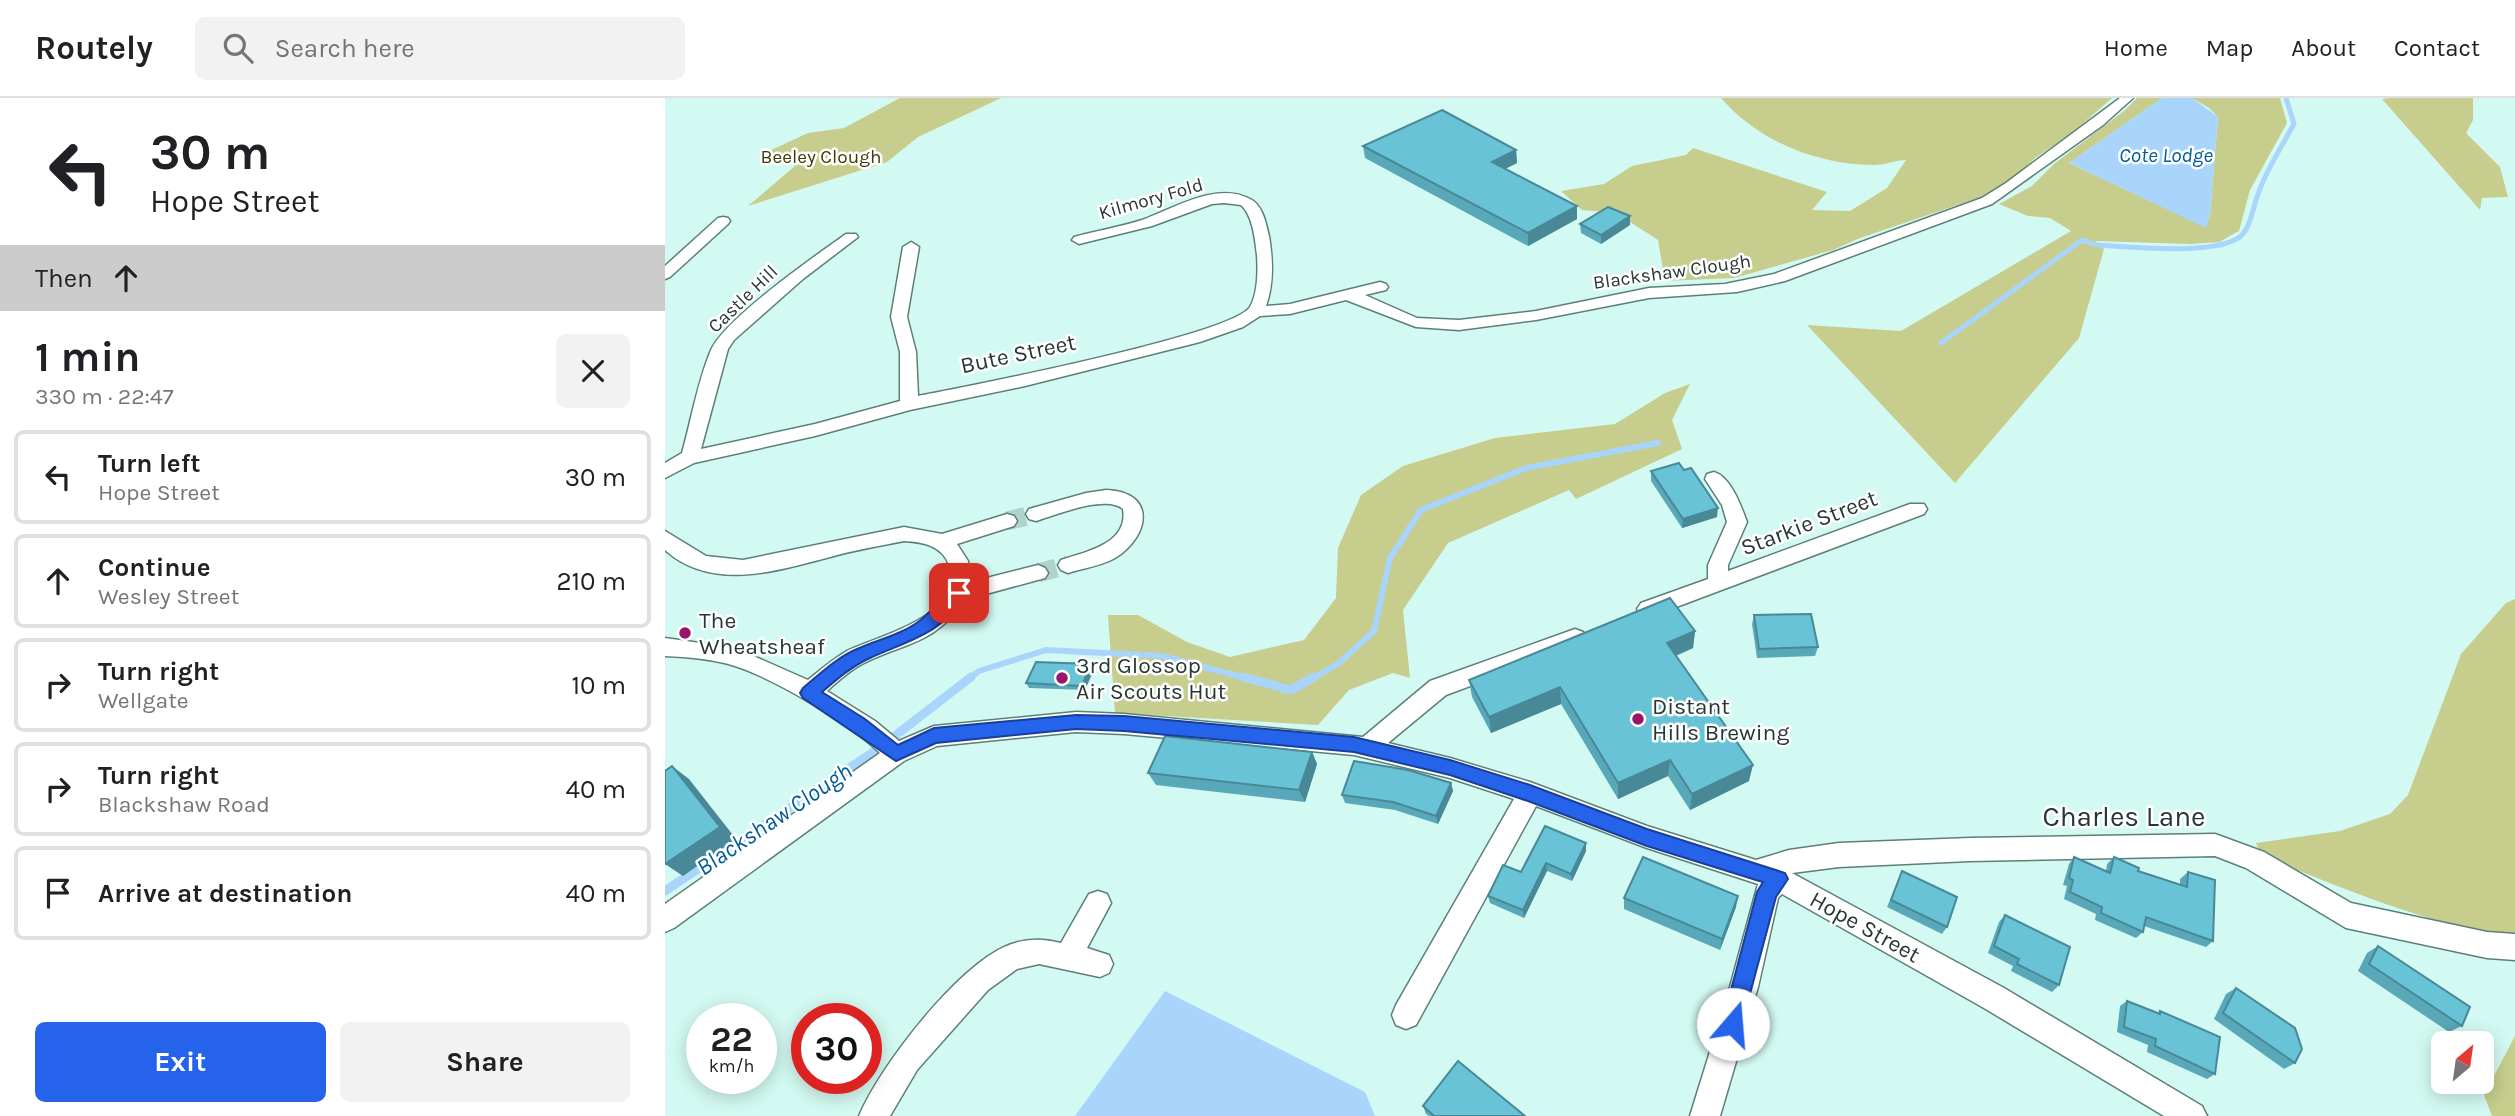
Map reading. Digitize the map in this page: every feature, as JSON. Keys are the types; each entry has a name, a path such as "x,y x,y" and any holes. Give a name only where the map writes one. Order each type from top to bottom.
{"street":[{"name":"Blackshaw Clough","path":"1349,296 1368,299 1397,315 1430,326 1473,324 1640,295 1739,286 1791,274 1840,258 1922,223 1996,197 2019,184 2046,159 2078,140 2127,98"},
{"name":"Kilmory Fold","path":"1079,240 1147,223 1208,202 1228,199 1245,201 1252,208 1265,253 1265,291 1256,310"},
{"path":"665,274 723,221"},
{"name":"Castle Hill","path":"690,457 720,349 728,337 797,276 851,237"},
{"path":"909,404 908,352 899,317 911,247"},
{"name":"Bute Street","path":"665,471 690,457 815,430 909,404 1025,380 1194,338 1237,324 1256,310 1290,309 1380,287"},
{"path":"1714,479 1731,504 1737,522 1718,565 1719,583"},
{"path":"1036,514 1114,496 1126,500 1134,508 1135,519 1116,547 1099,557 1068,565"},
{"name":"Starkie Street","path":"1623,619 1917,509"},
{"path":"942,541 1007,522"},
{"path":"665,538 677,551 701,563 728,569 759,567 904,534 924,535 942,541 953,552 960,564 961,581 959,593 943,612 907,638 864,653 845,663 809,693"},
{"path":"959,593 1038,573"},
{"path":"1366,748 1438,688 1598,629"},
{"path":"665,647 735,657 755,664 809,693 889,747"},
{"name":"Hope Street","path":"665,919 889,747 934,736 1076,722 1200,730 1366,748 1450,768 1530,793 1647,837 1768,875 1994,998 2192,1116"},
{"path":"1406,1015 1530,793"},
{"name":"Charles Lane","path":"1768,875 1775,863 1822,856 1928,850 2215,845 2255,860 2346,915 2487,945 2515,947"},
{"path":"1705,1116 1744,987 1767,892 1768,875"},
{"path":"1068,957 1098,903"},
{"path":"874,1116 907,1060 978,980 1011,957 1039,951 1100,964"}],"green space":[{"name":"Beeley Clough","path":"900,98 1001,98 918,137 887,162 748,206 795,166 765,153 808,133 844,128"},
{"path":"1721,98 2112,98 2072,133 2035,158 2019,174 1984,196 1860,238 1833,250 1734,278 1665,281 1658,240 1616,213 1582,210 1561,191 1604,184 1632,166 1686,155 1693,148 1827,192 1812,210 1850,211 1887,188 1906,160 1874,165 1853,164 1810,155 1790,148 1753,127"},
{"path":"2137,98 2162,98 2069,163 2206,227 2210,215 2218,117 2192,98 2280,98 2287,123 2250,190 2239,231 2219,242 2190,244 2095,241 2104,249 2079,338 1955,483 1807,325 1901,331 2071,231 2050,218 2028,216 1999,204 2032,186 2054,164"},
{"path":"2473,98 2473,120 2466,133 2500,167 2508,197 2482,198 2480,210 2382,99"},
{"path":"1690,384 1672,420 1682,449 1576,499 1569,490 1448,543 1403,610 1410,678 1393,673 1349,690 1318,725 1115,713 1108,615 1138,615 1187,642 1230,657 1304,640 1336,598 1338,548 1361,495 1403,466 1495,438 1615,424 1665,393"},
{"path":"2515,599 2515,935 2484,931 2420,915 2261,856 2256,843 2340,831 2390,814 2408,795 2461,654 2506,603"},
{"path":"2515,1036 2515,1116 2492,1116 2484,1095 2494,1094 2494,1076"}],"water":[{"name":"Cote Lodge","path":"2162,98 2192,98 2218,117 2210,215 2206,228 2069,163"},
{"path":"1165,991 1365,1092 1375,1116 1075,1116"}],"building":[{"path":"1442,110 1516,150 1492,162 1577,206 1528,233 1363,146"},
{"path":"1608,207 1630,216 1601,235 1580,224"},
{"path":"1679,463 1684,470 1691,468 1718,508 1683,519 1651,471"},
{"name":"Distant Hills Brewing","path":"1670,598 1695,631 1667,643 1753,765 1692,794 1670,760 1618,783 1560,687 1489,717 1469,680"},
{"path":"1811,614 1818,647 1759,649 1754,615"},
{"name":"3rd Glossop Air Scouts Hut","path":"1036,662 1091,664 1082,686 1026,683"},
{"path":"1165,736 1312,752 1299,790 1148,773"},
{"path":"1354,761 1408,770 1451,783 1436,816 1393,802 1342,795"},
{"path":"672,766 720,827 665,864 665,771"},
{"path":"1545,826 1586,843 1571,874 1546,863 1523,910 1488,896 1503,865 1521,872"},
{"path":"1643,857 1738,896 1722,939 1624,898"},
{"path":"2074,857 2110,873 2114,857 2139,868 2138,871 2187,887 2188,872 2215,880 2213,941 2146,917 2143,932 2101,913 2102,907 2070,892 2073,880 2069,878"},
{"path":"1902,871 1957,897 1947,927 1891,900"},
{"path":"2005,915 2070,947 2059,985 2017,964 2019,959 1994,946"},
{"path":"2378,946 2470,1007 2462,1026 2369,964"},
{"path":"2236,988 2295,1028 2302,1049 2295,1063 2223,1013"},
{"path":"2127,1001 2160,1014 2160,1011 2220,1037 2215,1074 2155,1046 2156,1039 2124,1027"},
{"path":"1458,1061 1525,1116 1434,1116 1423,1106"}],"waterway":[{"name":"Blackshaw Clough","path":"1941,343 2082,240 2097,245 2172,249 2213,246 2241,236 2248,226 2266,175 2294,124 2286,98"},
{"name":"Blackshaw Clough","path":"1311,679 1338,664 1374,631 1390,558 1421,510 1526,468 1658,443"},
{"name":"Blackshaw Clough","path":"969,679 979,671 1046,650 1162,656 1249,679"},
{"name":"Blackshaw Clough","path":"665,891 878,749 971,677"},
{"name":"Blackshaw Clough","path":"1243,677 1291,690 1314,677"}],"tunnel":[{"path":"1007,521 1036,514"},
{"path":"1038,573 1068,565"}],"place":[{"name":"The Wheatsheaf","path":"685,633"},
{"name":"3rd Glossop Air Scouts Hut","path":"1062,678"},
{"name":"Distant Hills Brewing","path":"1638,719"}],"route":[{"path":"959,593 943,612 924,627 907,638 864,653 845,663 809,693 859,724 896,754 920,740 934,736 1076,722 1124,723 1354,745 1450,768 1530,793 1647,837 1757,871 1779,879 1767,892 1733,1024"}]}
